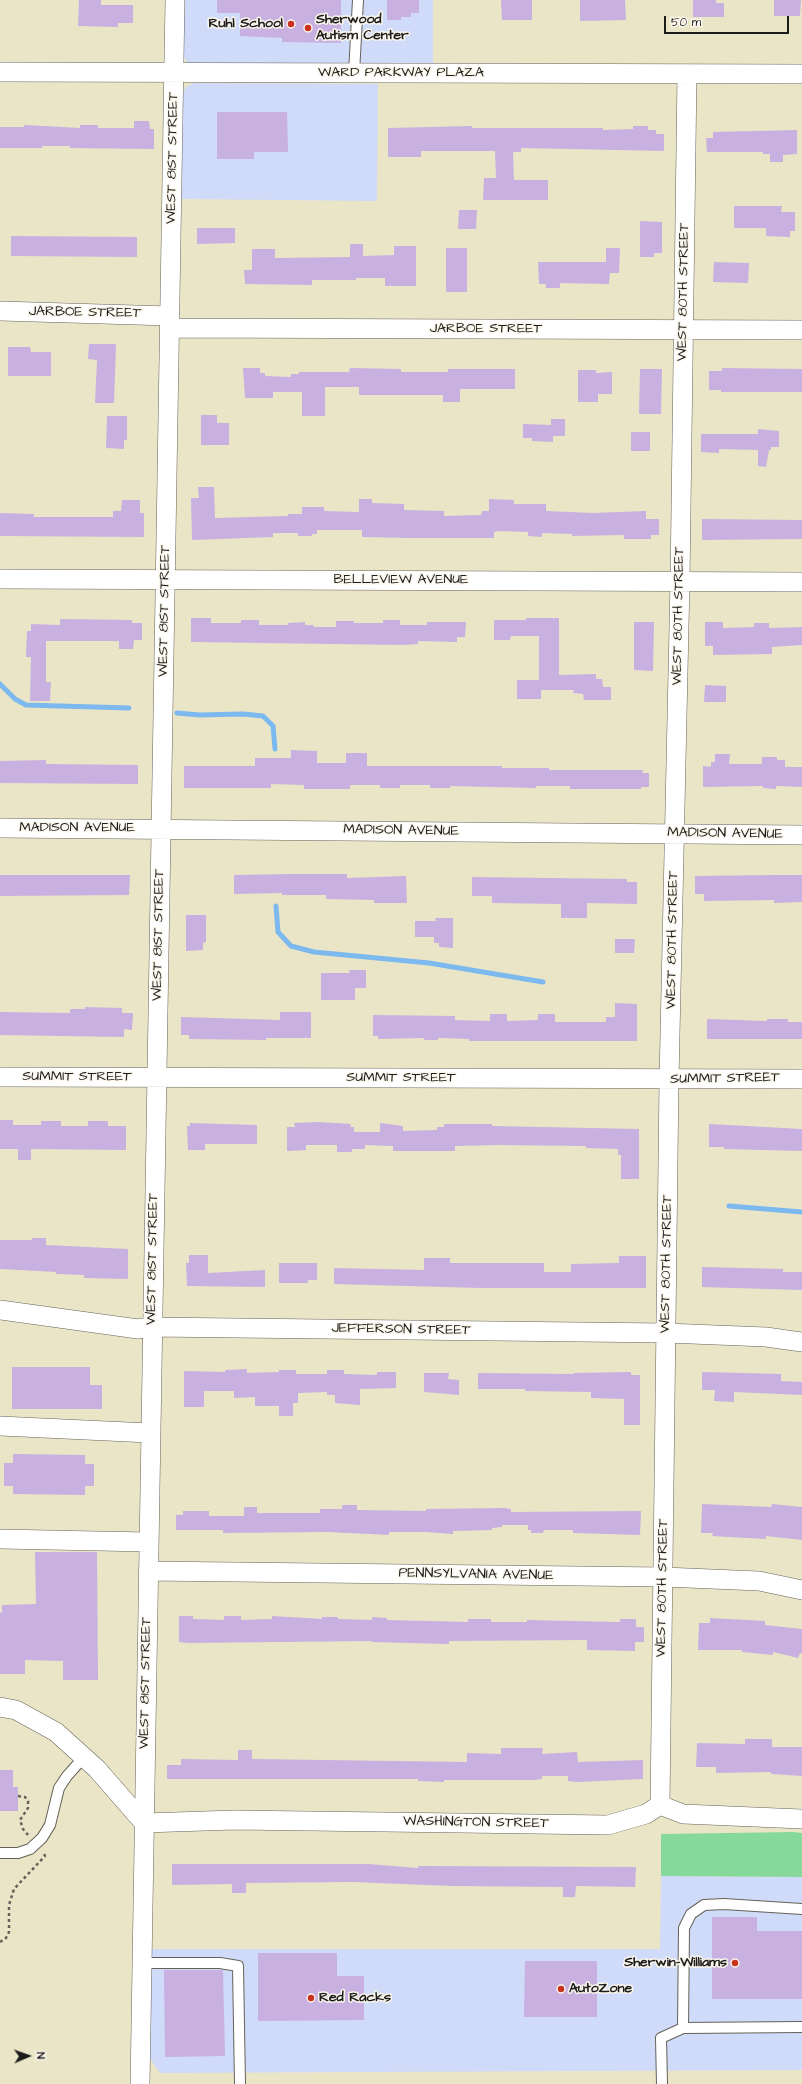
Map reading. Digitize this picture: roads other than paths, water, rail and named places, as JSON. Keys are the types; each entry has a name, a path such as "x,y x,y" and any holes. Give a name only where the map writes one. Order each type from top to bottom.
{"street":[{"name":"WEST 81ST STREET","path":"140,2084 151,1326 176,0"},
{"name":"WARD PARKWAY PLAZA","path":"0,72 802,74"},
{"name":"WEST 80TH STREET","path":"660,1805 666,1333 680,581 687,74"},
{"name":"JARBOE STREET","path":"0,311 170,322 684,330 802,330"},
{"name":"BELLEVIEW AVENUE","path":"0,579 802,582"},
{"name":"MADISON AVENUE","path":"0,828 802,835"},
{"name":"SUMMIT STREET","path":"0,1077 670,1080 802,1079"},
{"name":"JEFFERSON STREET","path":"0,1310 110,1326 138,1328 151,1326 666,1333 766,1336 802,1342"},
{"path":"0,1426 150,1433"},
{"path":"0,1539 148,1542"},
{"name":"PENNSYLVANIA AVENUE","path":"148,1571 664,1577 759,1580 802,1590"},
{"path":"0,1707 16,1710 56,1732 97,1769 144,1823"},
{"path":"660,1805 683,1814 802,1819"},
{"name":"WASHINGTON STREET","path":"144,1823 236,1820 608,1825 646,1814 660,1805"}],"lane":[{"path":"354,73 358,0"},
{"path":"0,1853 18,1853 30,1849 42,1838 50,1825 59,1788 67,1776 84,1757"},
{"path":"683,2028 684,1928 691,1914 704,1905 802,1910"},
{"path":"142,1963 220,1963 238,1966 240,2084"},
{"path":"662,2084 661,2038 683,2028 802,2027"}],"waterway":[{"path":"0,684 15,699 26,705 129,708"},
{"path":"177,713 200,715 243,714 263,716 273,726 275,749"},
{"path":"276,906 278,932 291,946 314,952 429,963 543,982"},
{"path":"729,1206 802,1212"}],"place":[{"name":"Ruhl School","path":"291,24"},
{"name":"Sherwood Autism Center","path":"308,28"},
{"name":"Sherwin-Williams","path":"735,1963"},
{"name":"AutoZone","path":"561,1989"},
{"name":"Red Racks","path":"311,1998"}]}
